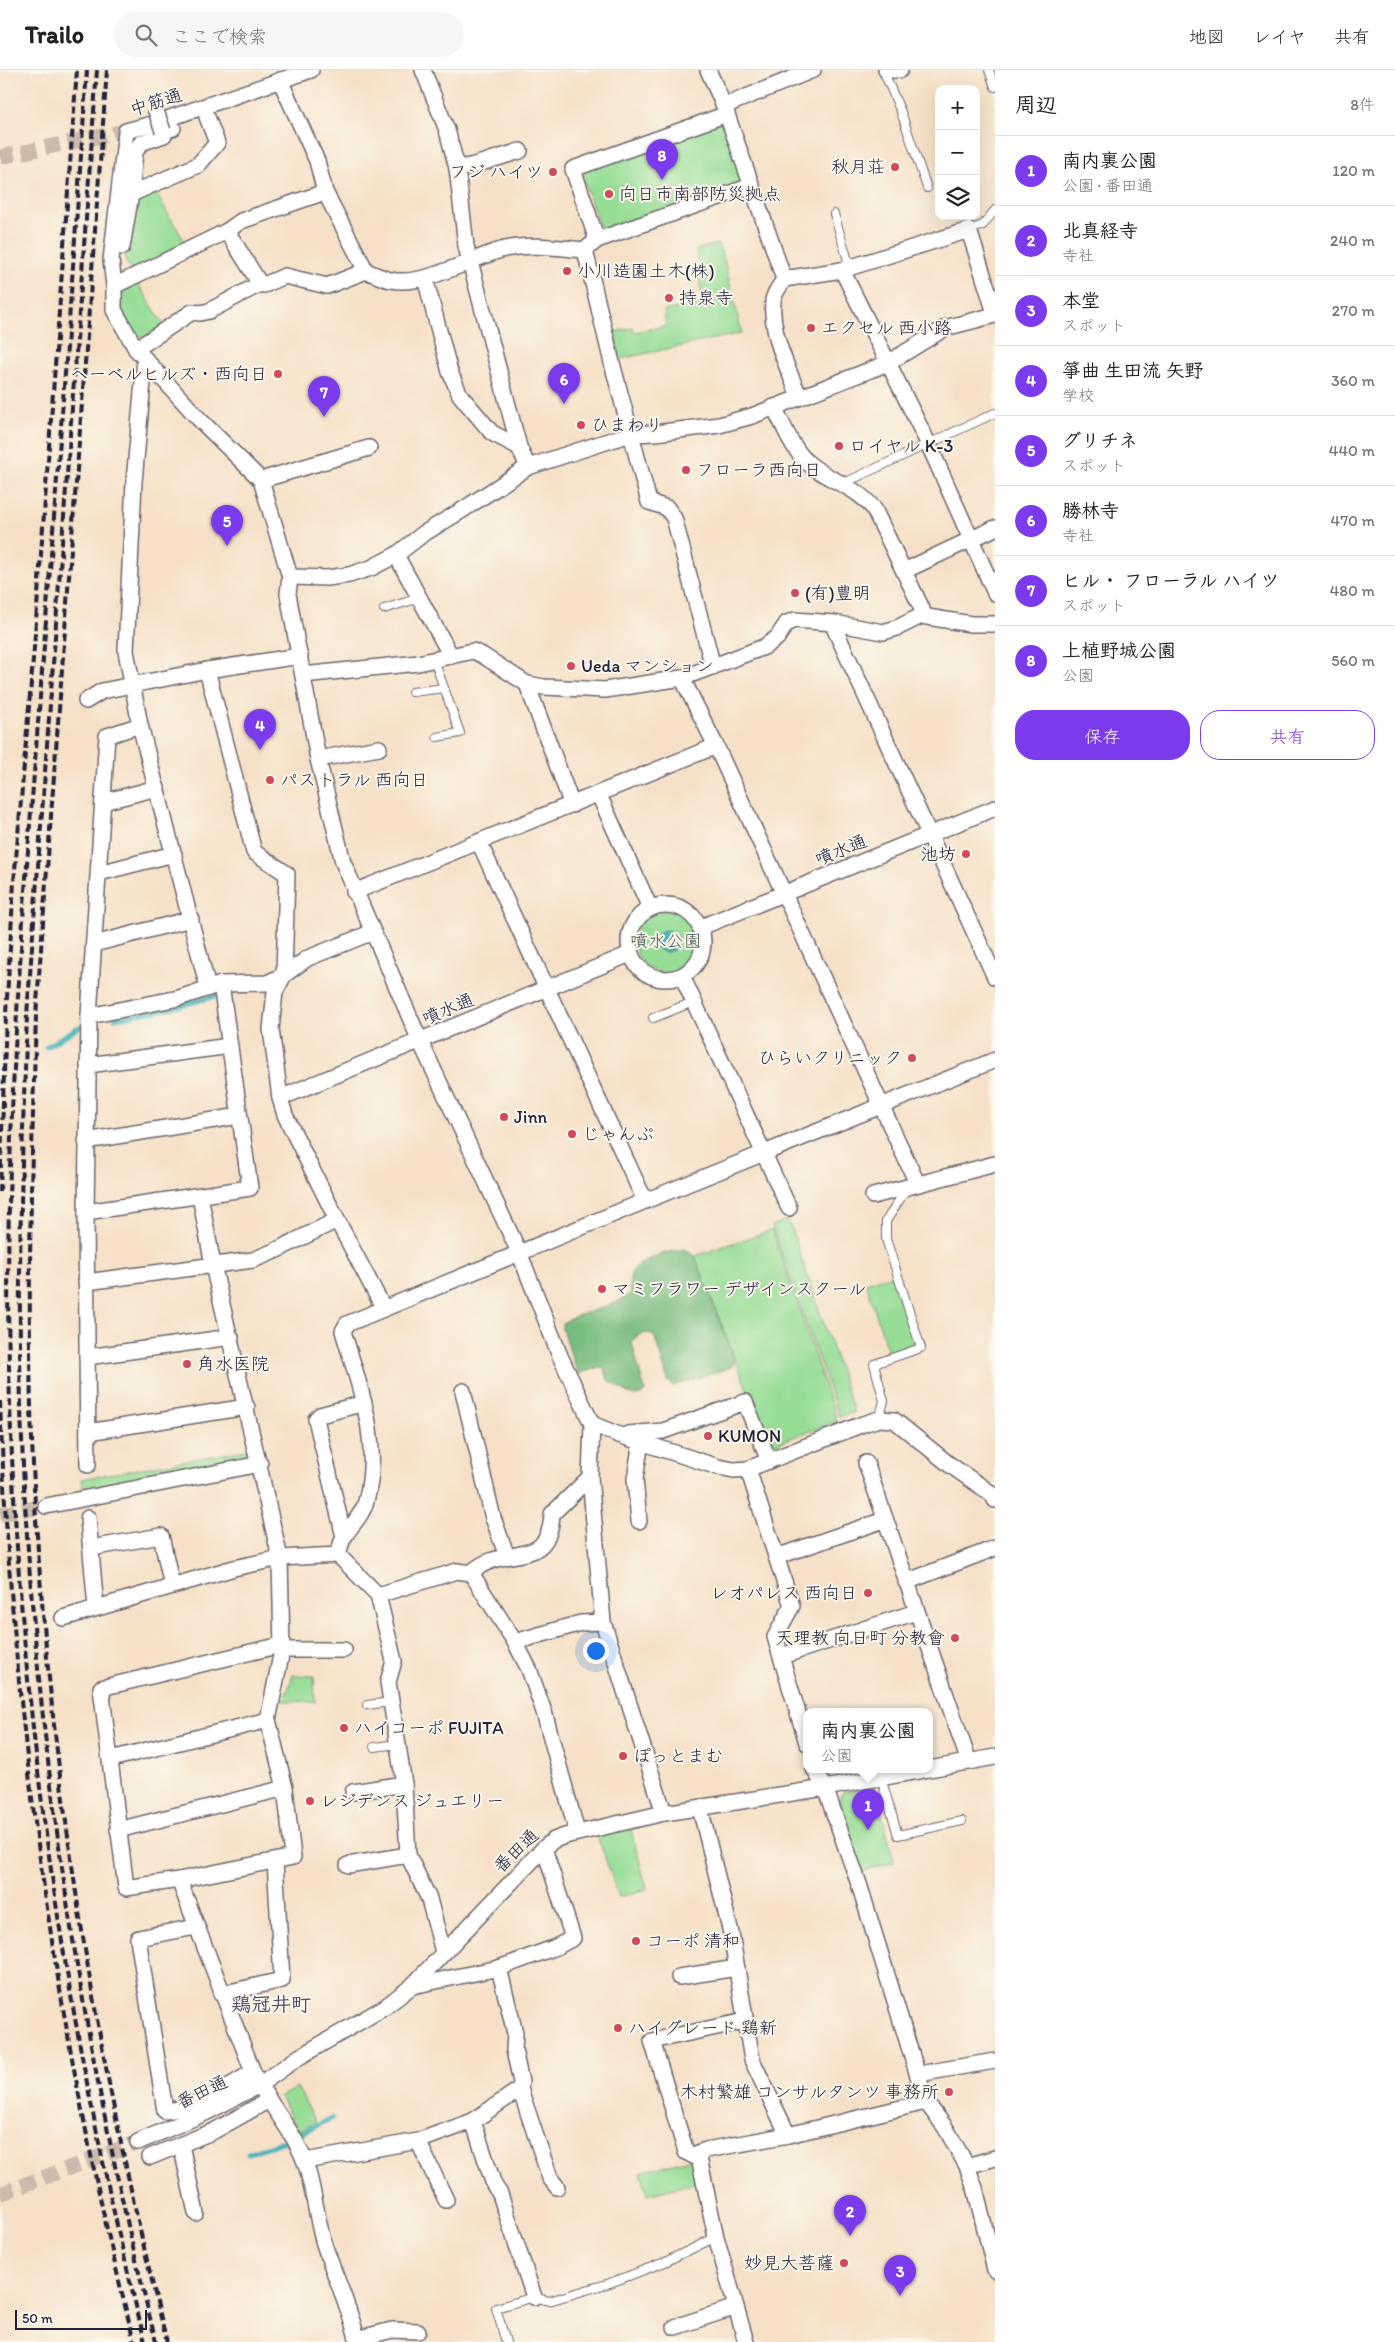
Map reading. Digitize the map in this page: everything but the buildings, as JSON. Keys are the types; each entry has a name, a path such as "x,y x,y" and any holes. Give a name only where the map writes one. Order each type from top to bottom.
{"street":[{"name":"中筋通","path":"114,286 111,260 126,131 281,84 310,70"},
{"path":"423,70 447,130 457,168 469,260 520,447 528,467"},
{"path":"708,70 725,110 784,279 773,298 775,329 783,357 799,396"},
{"path":"713,667 674,518 667,508 649,502 630,434 591,245 573,169 725,110 813,70"},
{"path":"163,131 207,117 281,84 316,161 325,192 366,271"},
{"path":"155,108 164,135 141,143 135,152 131,194 114,286 114,310 140,354 199,419 261,480 290,577 288,594 318,758 343,862 354,892 420,1041 519,1252 568,1372 592,1424 590,1477 603,1622 664,1813"},
{"path":"131,194 198,165 217,143 207,117"},
{"path":"457,168 472,166 520,151"},
{"path":"86,1212 250,1188 230,1046 215,986 191,919 140,725 126,651 140,354 192,312 209,311 260,284 264,285 285,276 327,286 366,271 391,280 425,278 455,268 469,260 505,249 526,245 591,245 751,186"},
{"path":"114,286 227,231 241,222 325,192"},
{"path":"290,577 327,578 349,575 372,568 396,555 422,534 528,467 630,434 655,434 720,425 774,407 888,363 945,328 995,314 960,227 846,268 784,279"},
{"path":"227,231 260,284"},
{"path":"846,268 888,363 928,443 995,593"},
{"path":"425,278 450,372 460,394 492,432 520,447"},
{"path":"774,407 803,458 821,473 844,483 866,499 874,509 922,609 921,616"},
{"path":"261,480 369,448"},
{"path":"904,571 995,528"},
{"path":"396,555 451,656"},
{"path":"303,675 418,664 473,652 482,655 527,684 544,687 605,690 682,678 713,667 764,647 777,638 787,623 795,620 832,623 883,632 897,628 921,616 971,624 995,624"},
{"path":"832,623 995,977"},
{"path":"86,701 102,691 207,670 300,656"},
{"path":"207,670 254,852 287,874 284,975 275,992 271,1028 280,1098 285,1115 336,1220 384,1307"},
{"path":"682,678 716,746 882,1106 913,1185"},
{"path":"527,684 572,804"},
{"path":"88,1465 86,1141 89,1016 107,736 140,725"},
{"path":"354,892 572,804 599,795 716,746"},
{"path":"318,758 380,748"},
{"path":"103,802 157,788"},
{"path":"599,795 650,908"},
{"name":"噴水通","path":"701,927 995,808"},
{"path":"479,842 645,1200"},
{"path":"99,874 174,854"},
{"path":"664,905 679,907 696,919 701,927 704,939 703,950 691,970 682,976 670,980 657,979 646,974 636,966 630,954 630,933 641,914 650,908 664,905"},
{"path":"94,944 191,919"},
{"path":"89,1016 179,998 215,986 267,982 284,975 308,958 373,932"},
{"name":"噴水通","path":"280,1098 630,954"},
{"path":"682,976 790,1208"},
{"path":"88,1065 230,1046"},
{"path":"338,1555 344,1537 355,1523 366,1502 370,1480 370,1421 342,1331 346,1324 645,1200 995,1060"},
{"path":"86,1141 239,1116"},
{"path":"873,1196 994,1167"},
{"path":"200,1196 280,1558 282,1648 268,1720 285,1788 293,1857 179,1880 126,1888 101,1688 282,1648 344,1650"},
{"path":"86,1282 253,1260 265,1256 336,1220"},
{"path":"86,1357 231,1337"},
{"path":"463,1391 493,1518 507,1556"},
{"path":"619,1435 663,1431 745,1402 769,1461"},
{"path":"344,1537 316,1419 320,1415 364,1403"},
{"path":"88,1432 247,1407"},
{"path":"592,1424 619,1435 718,1467 734,1470 748,1469 822,1438 879,1419 894,1420 950,1465 992,1494 995,1500"},
{"path":"370,1436 382,1470"},
{"path":"639,1521 635,1479 641,1441"},
{"path":"866,1462 884,1520 969,1762"},
{"path":"46,1506 260,1464"},
{"path":"748,1469 792,1606 776,1637 803,1729"},
{"path":"471,1573 477,1567 507,1556 534,1551 546,1543 551,1528 552,1514 590,1477"},
{"path":"88,1518 96,1608"},
{"path":"776,1557 884,1520"},
{"path":"91,1548 161,1536 172,1586"},
{"path":"906,1582 995,1548"},
{"path":"62,1618 172,1586 280,1558 338,1555 378,1595 394,1661 388,1682 404,1784 408,1855 429,1899 443,1952"},
{"path":"378,1595 457,1571 471,1573 515,1642 529,1669 544,1712 578,1832"},
{"path":"782,1656 916,1612"},
{"path":"515,1642 581,1623 603,1622"},
{"path":"111,1759 268,1720"},
{"name":"番田通","path":"933,1769 995,1757"},
{"path":"816,1773 825,1788 859,1884 926,2102 945,2127 967,2166 975,2188 995,2270"},
{"name":"番田通","path":"138,2142 207,2112 256,2079 299,2057 385,2007 412,1986 544,1848 554,1840 578,1832 664,1813 908,1773"},
{"path":"353,1792 404,1784"},
{"path":"118,1830 285,1788"},
{"path":"700,1808 731,1933 752,2060 788,2135"},
{"path":"412,1986 499,1968 556,1947 573,1938 544,1848"},
{"path":"348,1864 408,1855"},
{"path":"221,1994 282,1980 275,1861"},
{"path":"179,1880 221,1994 256,2079 285,2122 305,2161 324,2244 346,2300 358,2340 392,2330 418,2332"},
{"path":"196,1927 138,1938 166,2111 175,2110 256,2079"},
{"path":"499,1968 515,2032 514,2050 520,2090 550,2178 557,2186"},
{"path":"679,1977 737,1968"},
{"path":"699,2159 686,2152 652,2041 746,2021"},
{"path":"918,2074 995,2061"},
{"path":"305,2161 418,2141 472,2120 520,2090"},
{"path":"150,2157 214,2131 269,2100"},
{"path":"746,2342 716,2237 698,2153 788,2135 926,2102"},
{"path":"472,2120 494,2185 500,2194 534,2297"},
{"path":"418,2141 446,2200"},
{"path":"181,2146 196,2213"},
{"path":"967,2166 995,2158"},
{"path":"675,2328 736,2307"}],"lane":[{"path":"891,70 885,75 901,112 927,188"},
{"path":"989,70 995,87"},
{"path":"960,227 984,225 995,210"},
{"path":"834,214 846,268"},
{"path":"844,483 995,413"},
{"path":"384,609 419,598"},
{"path":"434,660 460,733 437,737"},
{"path":"412,692 444,688"},
{"path":"653,1018 693,1002"},
{"path":"879,1419 884,1401 874,1364 922,1348 886,1239 886,1222 913,1185"},
{"path":"367,1705 391,1702"},
{"path":"374,1747 398,1744"},
{"path":"881,1778 898,1834 962,1821"},
{"path":"506,2342 496,2308 534,2297 548,2301 610,2283 665,2262 716,2237"}],"green space":[{"path":"717,121 727,125 744,174 738,186 606,232 600,228 579,168"},
{"path":"155,192 185,242 137,270 131,269 126,263 125,256 135,204"},
{"path":"718,244 724,260 742,333 620,359 614,332 633,328 634,332 666,326 664,311 702,303 696,250"},
{"path":"137,282 164,325 144,338 135,332 126,320 120,300 121,295"},
{"name":"噴水公園","path":"666,909 684,915 692,923 698,941 692,959 684,967 666,973 648,967 640,959 634,941 640,923 648,915"},
{"path":"788,1219 854,1412 839,1417 772,1226"},
{"path":"772,1230 837,1421 769,1446 695,1256"},
{"path":"684,1249 691,1252 695,1257 734,1358 734,1364 729,1368 673,1386 668,1381 655,1338 652,1334 646,1333 638,1336 632,1343 645,1391 641,1395 633,1396 608,1380 604,1368 600,1367 578,1374 562,1329 562,1323 615,1303 631,1293 630,1277 638,1266 653,1257"},
{"path":"895,1274 917,1343 888,1352 866,1283"},
{"path":"251,1449 253,1459 83,1490 81,1479"},
{"path":"293,1675 314,1676 315,1702 284,1701"},
{"path":"875,1787 894,1862 862,1872 839,1798 843,1792"},
{"path":"630,1826 647,1889 619,1897 597,1835"},
{"path":"297,2087 316,2122 299,2131 280,2097"},
{"path":"692,2158 698,2182 647,2195 641,2172"}],"water":[{"path":"666,930 674,933 677,941 674,949 666,952 658,949 655,941 658,933"}],"waterway":[{"path":"115,1018 163,1010 238,990"},
{"path":"46,1047 79,1027 87,1025"},
{"path":"248,2153 288,2140 332,2118"}],"tunnel":[{"path":"0,157 126,131"},
{"path":"0,1514 46,1506"},
{"path":"0,2194 138,2142"}],"railway":[{"path":"0,1192 6,1014 14,882 34,648 77,70"},
{"path":"87,70 15,1044 9,1204 9,1365 22,1612 34,1735 49,1857 68,1979 91,2101 116,2222 145,2342"},
{"path":"97,70 27,1015 20,1250 20,1368 24,1486 31,1594 54,1810 87,2024 108,2131 156,2342"},
{"path":"107,70 36,1016 32,1133 30,1369 34,1486 41,1594 64,1810 98,2024 119,2131 167,2342"},
{"path":"0,1401 15,1639 42,1875 60,1993 82,2110 106,2226 134,2342"}],"place":[{"name":"秋月荘","path":"895,167"},
{"name":"フジ ハイツ","path":"553,172"},
{"name":"上植野城公園","path":"662,180"},
{"name":"向日市南部防災拠点","path":"609,194"},
{"name":"小川造園土木(株)","path":"567,271"},
{"name":"持泉寺","path":"669,298"},
{"name":"エクセル 西小路","path":"811,328"},
{"name":"ヘーベルヒルズ・西向日","path":"278,374"},
{"name":"勝林寺","path":"564,404"},
{"name":"ヒル・ フローラル ハイツ","path":"324,417"},
{"name":"ひまわり","path":"581,425"},
{"name":"ロイヤル K-3","path":"839,446"},
{"name":"フローラ西向日","path":"686,470"},
{"name":"グリチネ","path":"227,546"},
{"name":"(有)豊明","path":"795,593"},
{"name":"Ueda マンション","path":"571,666"},
{"name":"箏曲 生田流 矢野","path":"260,750"},
{"name":"パストラル 西向日","path":"270,780"},
{"name":"池坊","path":"966,854"},
{"name":"ひらいクリニック","path":"912,1058"},
{"name":"Jinn","path":"504,1117"},
{"name":"じゃんぷ","path":"572,1134"},
{"name":"マミフラワー デザインスクール","path":"602,1289"},
{"name":"角水医院","path":"187,1364"},
{"name":"KUMON","path":"708,1436"},
{"name":"レオパレス 西向日","path":"868,1593"},
{"name":"天理教 向日町 分教會","path":"955,1638"},
{"name":"ハイコーポ FUJITA","path":"344,1728"},
{"name":"ぽっとまむ","path":"623,1756"},
{"name":"レジデンス ジュエリー","path":"310,1801"},
{"name":"南内裏公園","path":"868,1830"},
{"name":"コーポ 清和","path":"636,1941"},
{"name":"ハイグレード 鶏新","path":"618,2028"},
{"name":"木村繁雄 コンサルタンツ 事務所","path":"949,2092"},
{"name":"北真経寺","path":"850,2236"},
{"name":"妙見大菩薩","path":"844,2263"},
{"name":"本堂","path":"900,2296"}],"district":[{"name":"鶏冠井町","path":"271,2004"}]}
